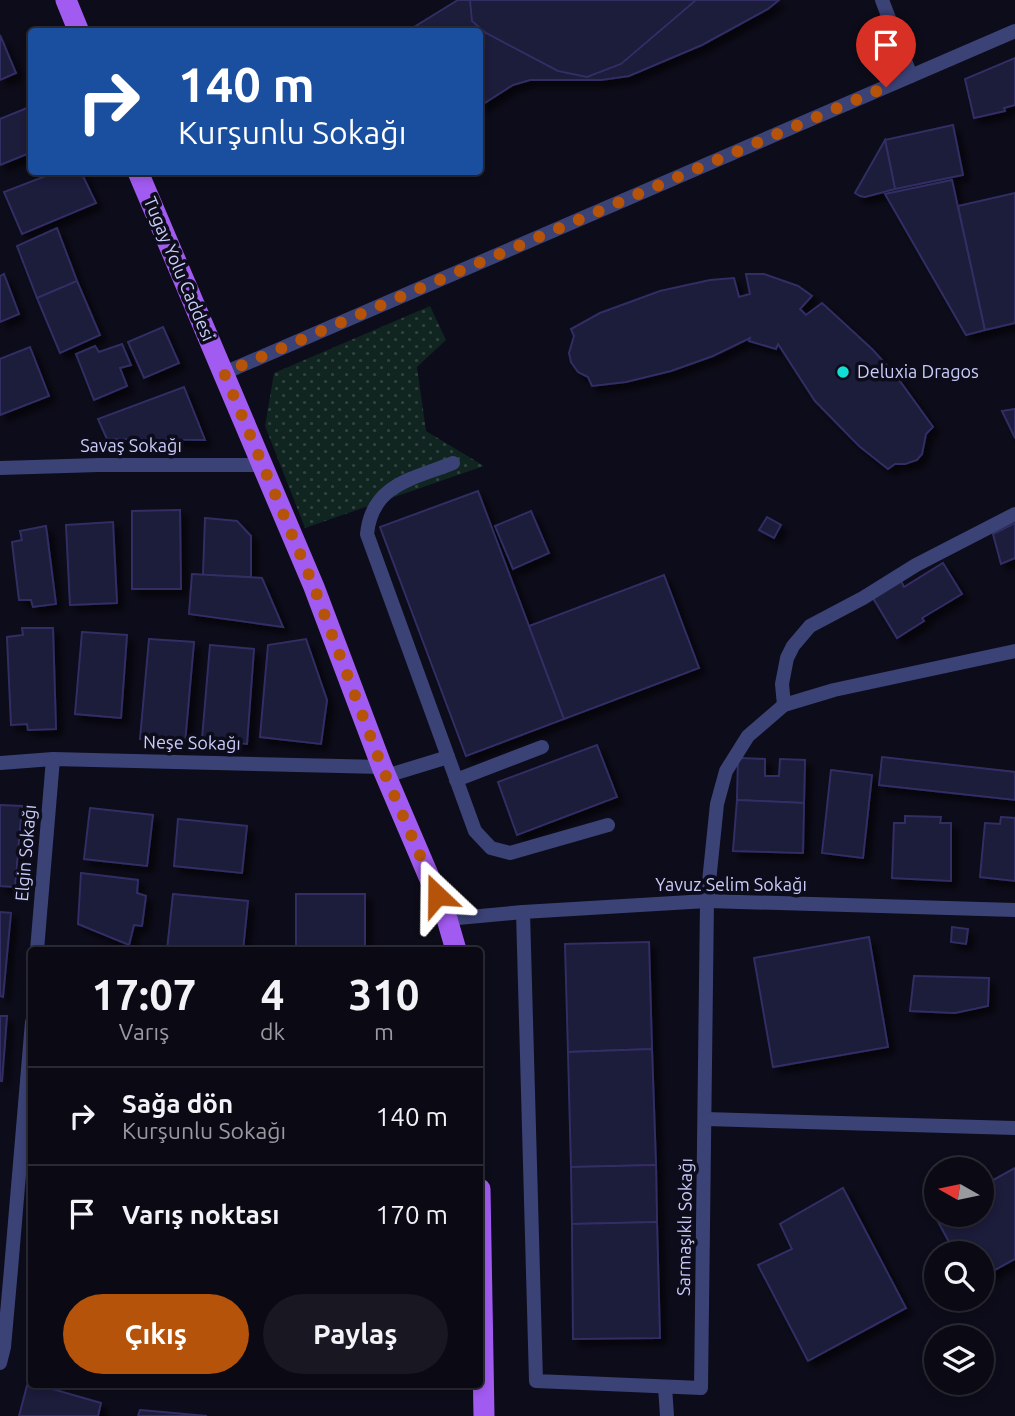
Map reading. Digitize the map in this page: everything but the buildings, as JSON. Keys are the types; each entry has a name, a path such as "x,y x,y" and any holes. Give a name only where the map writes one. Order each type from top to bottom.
{"main road":[{"path":"66,0 77,28"},
{"name":"Tugay Yolu Caddesi","path":"139,175 314,587 384,772 447,919 455,947"},
{"path":"483,1359 484,1416"}],"street":[{"path":"882,0 911,76"},
{"path":"224,373 1015,31"},
{"path":"453,463 393,487 376,503 367,534 475,831 482,841 500,852 510,853 608,825"},
{"name":"Savaş Sokağı","path":"0,468 99,465 263,466"},
{"path":"1015,514 916,565 863,598 810,626 793,646 788,658 782,684 784,705 834,690 1015,651"},
{"name":"Sarmaşıklı Sokağı","path":"523,912 536,1381 701,1388 707,901 716,804 726,771 748,736 784,705"},
{"path":"456,780 542,747"},
{"name":"Neşe Sokağı","path":"0,762 53,760 384,772 448,757"},
{"name":"Elgin Sokağı","path":"37,947 53,760"},
{"name":"Yavuz Selim Sokağı","path":"447,919 707,901 1015,910"},
{"path":"0,1363 4,1347 6,1269 28,1061"},
{"path":"706,1119 1015,1128"},
{"path":"666,1387 667,1416"}],"green space":[{"path":"430,306 446,340 417,367 426,431 484,466 305,528 265,426 274,373"}],"place":[{"name":"Deluxia Dragos","path":"843,372"}],"route":[{"path":"437,895 382,767 314,587 224,373 886,87"}]}
